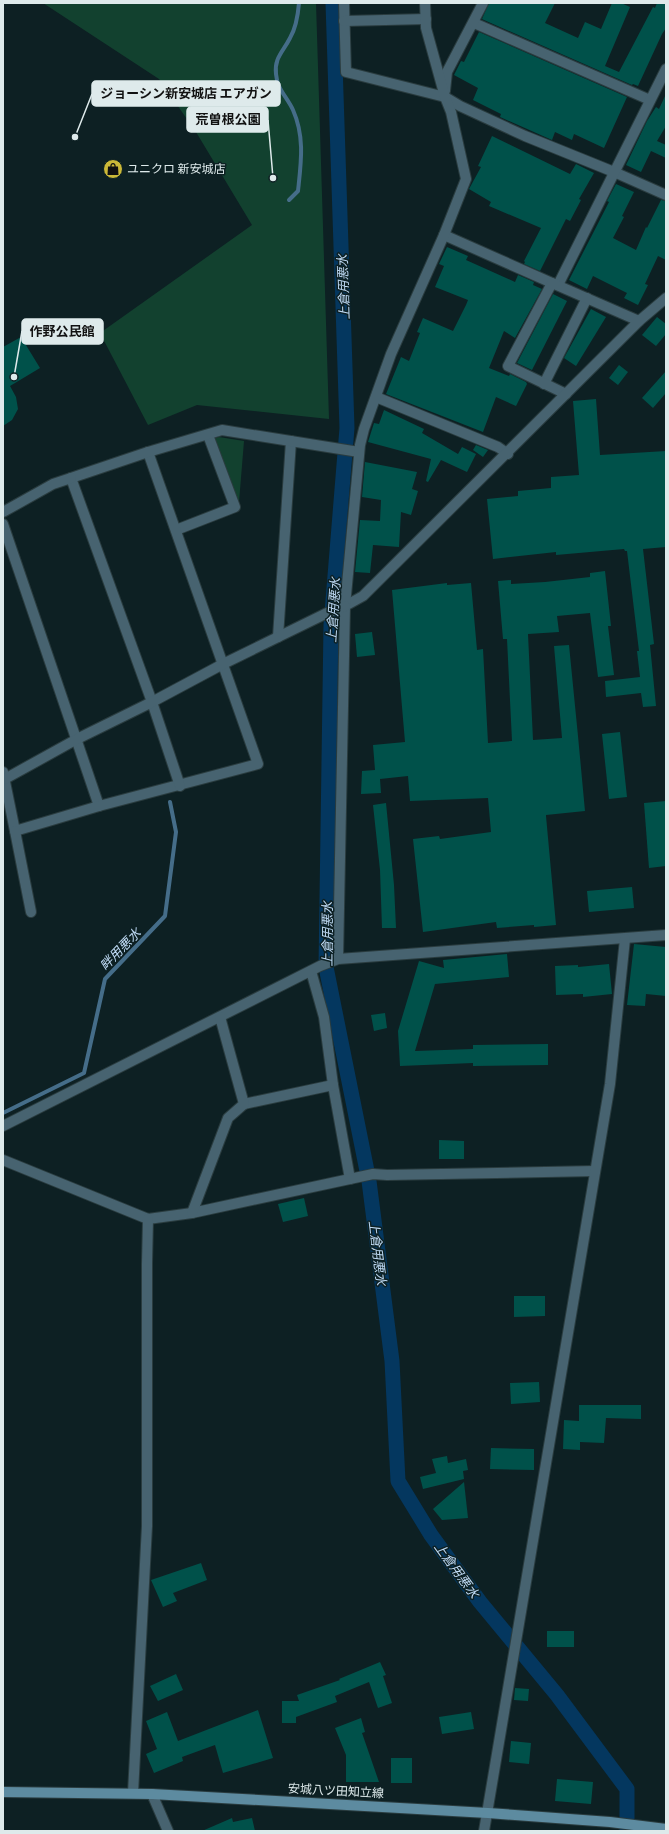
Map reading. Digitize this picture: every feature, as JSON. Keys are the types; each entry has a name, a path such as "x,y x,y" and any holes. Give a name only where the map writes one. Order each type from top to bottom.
{"main road":[{"name":"安城八ツ田知立線","path":"3,1792 152,1794 488,1813 610,1822 666,1829"}],"street":[{"path":"344,3 346,72 445,97 460,106 525,136 666,195"},
{"path":"338,958 345,606 359,452 364,429 391,354 444,235 466,178 451,112 445,97 426,28 425,3"},
{"path":"445,97 448,72 483,3"},
{"path":"344,21 426,19"},
{"path":"474,23 650,100"},
{"path":"566,394 508,366 555,284 665,72"},
{"path":"444,235 639,321"},
{"path":"544,384 587,298"},
{"path":"31,912 4,777 76,739 152,702 223,664 363,596 508,454 639,321 666,298"},
{"path":"376,397 498,447 508,454"},
{"path":"3,512 53,484 148,452 222,430 359,452"},
{"path":"176,530 235,507 208,435"},
{"path":"278,637 291,441"},
{"path":"14,831 99,806 180,786 258,764 148,452"},
{"path":"71,478 152,702 180,786"},
{"path":"3,524 99,806"},
{"path":"3,1126 338,958 666,936"},
{"path":"484,1831 610,1084 626,939"},
{"path":"316,968 333,1085 355,1178"},
{"path":"220,1017 244,1104"},
{"path":"192,1213 228,1118 244,1104 333,1085"},
{"path":"3,1160 148,1219 192,1213 373,1174 596,1171"},
{"path":"134,1793 147,1526 148,1219"},
{"path":"152,1794 168,1831"}],"green space":[{"path":"43,3 316,3 329,419 197,405 148,425 100,333 252,225 196,132 159,79"},
{"path":"219,437 244,441 239,502 213,439"}],"building":[{"path":"489,3 555,3 545,23 578,38 585,22 601,29 612,3 621,3 630,7 605,66 619,72 653,7 655,8 657,3 666,3 666,28 638,86 632,85 482,19"},
{"path":"479,32 627,97 604,148 574,134 572,140 555,132 552,140 500,117 501,114 473,100 478,88 454,75 461,61 464,62"},
{"path":"666,94 666,126 657,141 666,145 666,158 651,151 641,172 626,165 647,121 656,107 659,109"},
{"path":"492,136 570,174 576,164 594,173 579,199 581,200 570,221 566,219 540,271 524,264 524,261 541,228 489,206 491,202 469,189 481,167 478,166"},
{"path":"616,184 634,192 622,216 624,217 613,238 636,250 646,227 647,228 661,200 666,201 666,260 658,256 645,284 648,285 638,305 624,298 627,293 593,276 587,289 569,280 609,202 607,201"},
{"path":"447,247 468,256 466,260 515,282 518,275 534,282 533,285 542,289 515,338 504,331 489,368 509,376 510,374 526,382 527,384 516,406 496,397 483,432 386,394 401,357 409,361 420,333 417,332 423,318 453,331 466,305 468,300 435,287 444,266 439,264"},
{"path":"553,294 567,301 532,370 517,363"},
{"path":"591,309 606,317 576,366 564,358"},
{"path":"657,317 666,324 666,334 656,346 642,335"},
{"path":"21,337 40,368 10,386 16,397 18,409 12,420 3,426 3,347"},
{"path":"619,365 628,372 618,385 609,378"},
{"path":"666,371 666,393 653,408 642,398"},
{"path":"596,399 600,455 666,451 666,547 643,549 654,644 650,645 656,706 643,707 641,693 606,697 605,681 640,677 637,651 639,651 627,551 624,549 556,555 556,552 493,559 487,499 518,496 518,491 551,488 551,477 579,475 573,401"},
{"path":"384,410 424,429 422,433 458,454 462,447 476,454 467,472 441,460 428,482 426,481 431,459 368,442 374,423 379,424"},
{"path":"476,445 488,450 483,457 473,450"},
{"path":"365,462 417,472 412,489 418,491 411,515 401,512 399,547 373,545 370,573 355,572 360,520 380,521 381,500 362,497"},
{"path":"605,571 611,626 608,626 614,675 598,677 590,613 557,616 559,632 528,634 533,740 562,738 554,646 569,645 578,736 585,811 546,815 556,925 497,928 496,922 423,932 413,839 439,836 440,839 491,832 488,798 410,801 408,776 380,779 381,793 361,794 362,771 375,770 373,745 405,742 392,590 447,583 447,585 471,583 477,650 483,649 488,743 512,741 507,639 503,639 498,581 511,580 511,584 545,582 590,577 590,573"},
{"path":"372,632 375,655 357,657 355,634"},
{"path":"620,732 627,797 609,799 602,734"},
{"path":"666,801 666,866 649,868 644,803"},
{"path":"386,803 394,885 396,928 382,928 380,870 373,805"},
{"path":"632,887 634,908 589,912 587,891"},
{"path":"634,944 666,947 666,996 646,994 645,1006 627,1005"},
{"path":"507,954 509,977 435,984 415,1051 473,1049 473,1045 548,1044 548,1065 473,1066 473,1063 400,1066 398,1031 419,961 444,968 443,960"},
{"path":"609,964 612,994 583,997 583,994 556,995 555,966 578,965 578,967"},
{"path":"385,1013 387,1028 374,1031 371,1015"},
{"path":"439,1140 464,1141 464,1159 439,1159"},
{"path":"304,1198 308,1216 283,1222 278,1204"},
{"path":"514,1296 545,1296 545,1316 514,1317"},
{"path":"539,1382 540,1402 511,1404 510,1383"},
{"path":"579,1405 641,1405 641,1419 606,1418 604,1443 580,1442 580,1450 563,1449 564,1420 579,1421"},
{"path":"491,1448 534,1449 534,1470 490,1469"},
{"path":"447,1456 448,1463 466,1459 468,1470 463,1471 464,1479 423,1489 420,1477 436,1473 432,1459"},
{"path":"464,1482 468,1518 442,1520 433,1509"},
{"path":"201,1563 207,1580 173,1593 177,1601 163,1607 151,1580"},
{"path":"547,1631 574,1631 574,1647 547,1647"},
{"path":"380,1662 386,1675 383,1676 392,1703 378,1708 369,1682 335,1696 337,1702 296,1717 296,1723 282,1723 282,1701 299,1701 297,1695 340,1680 339,1679"},
{"path":"176,1674 183,1690 158,1701 150,1686"},
{"path":"515,1688 529,1689 528,1701 514,1700"},
{"path":"258,1710 273,1758 223,1773 215,1745 182,1757 183,1761 154,1773 146,1754 157,1749 146,1721 167,1712 178,1741"},
{"path":"471,1712 474,1729 442,1734 439,1717"},
{"path":"361,1718 365,1732 362,1733 379,1782 346,1782 346,1755 335,1728"},
{"path":"511,1741 531,1743 529,1764 509,1762"},
{"path":"391,1758 412,1758 412,1783 391,1783"},
{"path":"557,1779 593,1782 591,1804 555,1801"},
{"path":"232,1818 233,1822 252,1818 255,1831 202,1831"}],"waterway":[{"path":"289,200 298,191 301,140 297,120 291,105 278,84 276,64 294,30 299,3"},
{"name":"上倉用悪水","path":"333,3 347,428 331,625 326,967 369,1181 392,1361 398,1481 431,1535 480,1602 557,1695 627,1789 627,1831"},
{"name":"畔用悪水","path":"3,1113 84,1073 105,979 165,916 176,832 170,802"}],"place":[{"name":"ジョーシン新安城店 エアガン","path":"75,137"},
{"name":"ユニクロ 新安城店","path":"113,169"},
{"name":"荒曽根公園","path":"273,178"},
{"name":"作野公民館","path":"14,377"}]}
